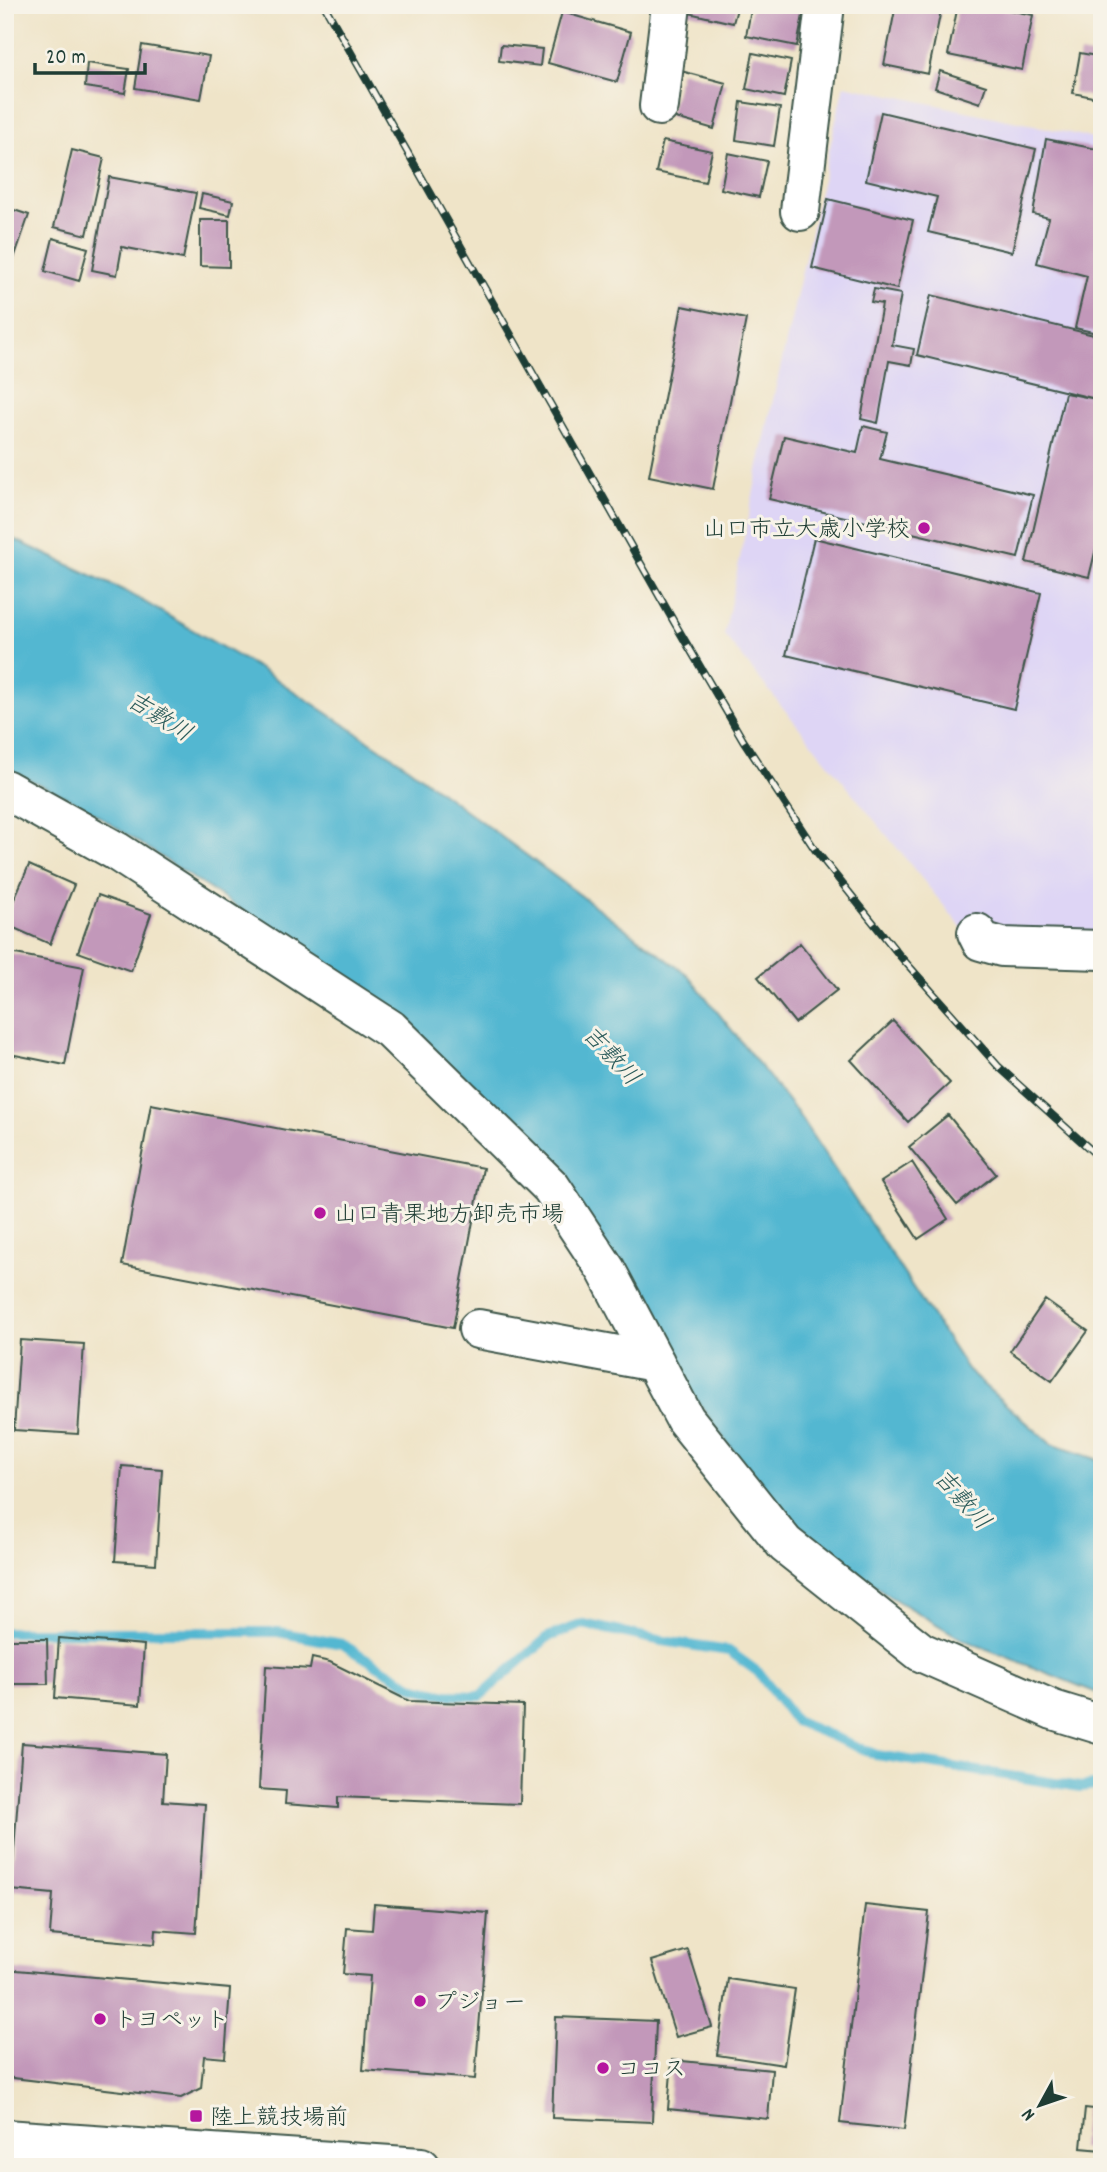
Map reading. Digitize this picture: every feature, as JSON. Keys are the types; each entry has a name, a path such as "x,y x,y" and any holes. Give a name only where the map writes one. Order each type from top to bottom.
{"street":[{"path":"659,106 671,5"},
{"path":"800,211 825,5"},
{"path":"5,789 116,851 390,1029 551,1188 606,1270 685,1419 785,1544 920,1652 1053,1710 1102,1725"},
{"path":"976,933 981,941 1002,947 1102,950"},
{"path":"478,1329 655,1362"},
{"path":"5,2139 421,2167"}],"shaded area":[{"name":"山口市立大歳小学校","path":"844,85 1102,140 1102,938 966,933 724,635 768,422"}],"water":[{"name":"吉敷川","path":"5,535 127,592 265,672 398,760 688,975 796,1111 969,1372 1051,1444 1102,1461 1102,1695 962,1639 889,1596 798,1526 727,1443 664,1354 552,1166 255,919 79,803 5,768"}],"building":[{"path":"681,5 738,5 733,23 680,11"},
{"path":"752,5 805,5 797,46 746,36"},
{"path":"896,5 942,5 928,74 884,65"},
{"path":"958,5 984,5 1033,15 1022,70 948,55"},
{"path":"1045,5 1070,5 1069,11"},
{"path":"562,12 631,32 617,82 548,63"},
{"path":"142,45 209,56 201,99 135,88"},
{"path":"501,45 542,49 540,66 499,61"},
{"path":"753,53 791,61 784,97 746,89"},
{"path":"1080,53 1102,57 1102,99 1073,93"},
{"path":"87,63 129,69 125,93 85,87"},
{"path":"681,71 726,83 714,129 669,116"},
{"path":"940,71 986,86 980,103 935,88"},
{"path":"741,102 780,108 774,146 736,140"},
{"path":"881,112 1036,149 1012,252 928,232 937,197 866,180"},
{"path":"1046,139 1102,150 1102,315 1097,333 1075,328 1087,276 1037,263 1049,218 1033,214"},
{"path":"663,141 712,151 705,182 656,172"},
{"path":"72,150 104,158 87,235 54,227"},
{"path":"728,153 767,161 759,197 721,189"},
{"path":"109,177 196,193 183,259 122,247 117,275 92,270"},
{"path":"202,194 233,201 230,215 199,208"},
{"path":"828,199 913,220 897,289 812,268"},
{"path":"5,207 29,215 10,270 5,269"},
{"path":"200,220 229,220 229,267 200,266"},
{"path":"53,238 88,248 79,281 45,271"},
{"path":"874,289 901,294 892,345 914,349 911,365 889,361 878,423 861,419 882,304 871,302"},
{"path":"931,295 1102,337 1102,524 1089,577 1026,562 1065,393 1096,399 917,355"},
{"path":"682,306 746,319 713,489 649,476"},
{"path":"863,426 887,432 880,459 1033,495 1018,558 769,499 784,436 857,453"},
{"path":"814,538 1041,593 1014,709 786,655"},
{"path":"29,865 74,885 50,944 5,924"},
{"path":"98,895 151,914 131,971 78,952"},
{"path":"800,943 837,990 795,1023 758,977"},
{"path":"5,952 84,967 65,1065 5,1053"},
{"path":"893,1021 950,1083 908,1122 851,1060"},
{"path":"151,1104 483,1168 453,1328 122,1265"},
{"path":"948,1115 996,1174 957,1205 909,1147"},
{"path":"912,1162 948,1219 918,1239 881,1182"},
{"path":"1045,1300 1088,1331 1052,1381 1010,1351"},
{"path":"20,1340 84,1344 78,1434 14,1430"},
{"path":"122,1466 162,1469 156,1564 115,1561"},
{"path":"59,1638 144,1645 140,1705 55,1698"},
{"path":"5,1639 47,1639 48,1684 5,1684"},
{"path":"312,1658 330,1662 409,1701 523,1705 520,1804 338,1797 338,1808 285,1804 286,1791 259,1789 266,1666 310,1669"},
{"path":"22,1743 166,1754 163,1801 205,1804 196,1933 156,1930 155,1944 50,1935 53,1894 11,1890"},
{"path":"374,1904 488,1913 475,2079 363,2070 370,1976 343,1974 347,1928 372,1930"},
{"path":"865,1905 929,1912 904,2130 840,2123"},
{"path":"688,1950 712,2027 676,2037 652,1961"},
{"path":"5,1969 230,1989 225,2058 204,2056 201,2088 181,2098 5,2077"},
{"path":"728,1979 795,1989 784,2065 717,2055"},
{"path":"556,2017 656,2021 652,2122 552,2118"},
{"path":"672,2060 772,2070 768,2119 668,2109"},
{"path":"1085,2108 1102,2110 1102,2150 1081,2148"}],"waterway":[{"path":"5,1632 278,1632 342,1644 415,1688 447,1695 480,1696 548,1637 583,1624 663,1641 729,1651 758,1672 795,1721 877,1755 1080,1787 1102,1784"}],"railway":[{"path":"324,5 674,622 743,740 816,851 900,956 998,1066 1102,1160"}],"place":[{"name":"山口市立大歳小学校","path":"924,528"},
{"name":"山口青果地方卸売市場","path":"320,1213"},
{"name":"プジョー","path":"420,2001"},
{"name":"トヨペット","path":"100,2019"},
{"name":"ココス","path":"603,2068"},
{"name":"陸上競技場前","path":"196,2116"}]}
